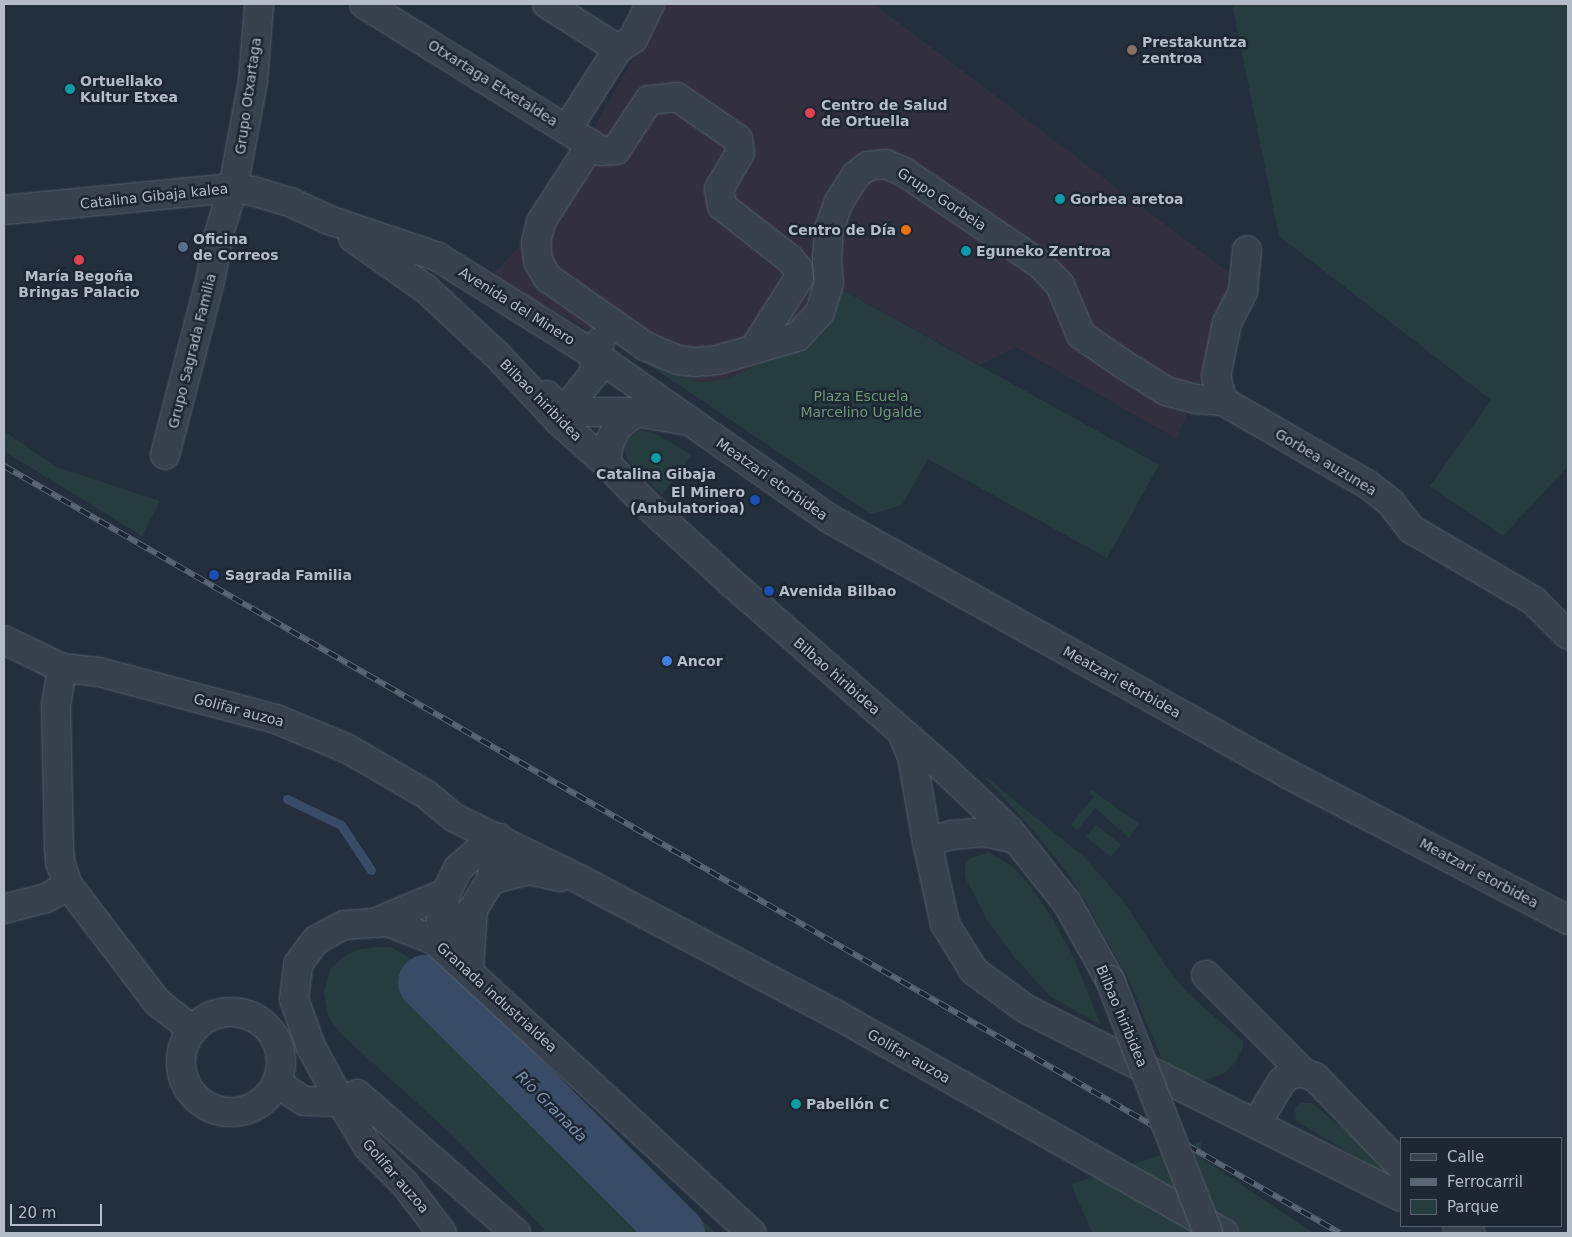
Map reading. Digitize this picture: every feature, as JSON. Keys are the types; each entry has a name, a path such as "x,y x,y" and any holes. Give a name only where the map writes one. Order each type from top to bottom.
{"street":[{"name":"Grupo Otxartaga","path":"233,188 253,81 259,4"},
{"name":"Otxartaga Etxetaldea","path":"364,4 567,129 618,49 634,39 650,4"},
{"path":"547,4 618,49"},
{"path":"567,129 601,151 616,150 650,100 678,97 738,139 740,153 719,189 722,206 790,259 798,269 799,278 755,347"},
{"path":"563,415 594,374 595,355 608,322 548,278 538,261 536,242 541,222 591,144"},
{"name":"Grupo Gorbeia","path":"608,322 645,346 678,360 695,362 717,360 755,347 797,337 820,312 829,282 827,259 829,229 838,202 855,176 868,166 886,164 904,172 1040,264 1060,285 1081,335 1166,391 1195,400 1223,400"},
{"name":"Catalina Gibaja kalea","path":"4,210 233,188 253,191 290,202 329,220"},
{"name":"Grupo Sagrada Familia","path":"165,455 211,277 218,237 233,188"},
{"name":"Bilbao hiribidea","path":"329,220 426,289 466,311 555,404 606,463 646,505 733,584 942,766 1016,839 1067,903 1110,980 1208,1233"},
{"name":"Avenida del Minero","path":"329,220 438,256 595,355 690,421"},
{"path":"1223,400 1216,376 1227,323 1244,291 1247,250"},
{"name":"Gorbea auzunea","path":"1223,400 1366,484 1392,503 1410,529 1534,601 1568,635"},
{"path":"563,415 576,412 636,412 690,421"},
{"path":"606,463 609,443 617,426 636,412"},
{"name":"Meatzari etorbidea","path":"690,421 830,520 1288,774 1568,920"},
{"name":"Golifar auzoa","path":"4,640 62,668 99,672 276,719 348,749 427,795 453,817 590,884 837,1015 1224,1233"},
{"path":"62,668 56,706 58,847 60,862 68,885 157,1002 193,1030"},
{"path":"902,733 912,756 927,842 945,924 974,971 1026,1009 1400,1196"},
{"path":"453,817 458,868"},
{"path":"927,842 952,834 985,832 1016,839"},
{"path":"437,943 446,893 458,868 483,847 499,838"},
{"path":"437,943 473,909 491,880 499,838"},
{"name":"Golifar auzoa","path":"491,880 529,870 590,884"},
{"path":"4,909 46,898 68,885"},
{"path":"374,923 446,893"},
{"path":"469,970 473,909"},
{"name":"Granada industrialdea","path":"341,1102 311,1047 294,999 298,964 316,940 344,925 388,922 437,943 469,970 752,1233"},
{"path":"1206,975 1304,1073"},
{"path":"230,1012 256,1018 270,1030 277,1042 282,1059 277,1083 261,1102 238,1112 225,1112 200,1102 188,1088 182,1074 181,1057 184,1044 193,1030 201,1021 217,1014 230,1012"},
{"path":"1256,1124 1282,1081 1291,1074 1304,1073 1315,1076 1400,1165"},
{"path":"277,1083 304,1101 341,1102 357,1094 516,1233"},
{"name":"Golifar auzoa","path":"341,1102 368,1147 405,1184 442,1233"}],"shaded area":[{"name":"Centro de Salud de Ortuella","path":"664,4 874,4 1232,275 1203,373 1177,439 1016,347 980,365 840,288 784,351 728,379 701,382 670,373 491,277 541,222"}],"green space":[{"path":"1232,4 1568,4 1568,466 1503,536 1430,486 1491,400 1279,236"},
{"name":"Plaza Escuela Marcelino Ugalde","path":"839,288 1159,465 1107,558 928,459 902,505 871,514 628,351 670,373 701,382 728,379 784,351"},
{"path":"641,430 658,435 691,455 662,495 628,461 625,454 625,443 629,437"},
{"path":"4,431 56,467 160,501 142,536 4,451"},
{"path":"980,772 1084,857 1123,901 1168,969 1188,994 1243,1041 1243,1048 1235,1063 1223,1074 1205,1080 1191,1077 1163,1062 1128,978 1081,894 1066,871 1031,828"},
{"path":"1092,790 1139,824 1129,838 1095,808 1077,830 1071,824 1094,797 1089,793"},
{"path":"1096,825 1121,845 1111,857 1086,837"},
{"path":"988,852 1012,866 1031,887 1052,918 1073,956 1101,1025 1050,996 1015,958 987,920 965,877 965,866 969,859"},
{"path":"391,947 416,962 716,1233 540,1233 544,1229 450,1133 341,1034 328,1016 324,993 331,968 345,956 360,949"},
{"path":"1302,1103 1312,1103 1397,1173 1400,1176 1400,1183 1296,1121 1295,1108"},
{"path":"1201,1142 1201,1158 1314,1233 1092,1233 1071,1184"}],"waterway":[{"path":"287,799 341,825 371,870"},
{"name":"Río Granada","path":"425,982 677,1233"}],"railway":[{"path":"4,466 1340,1233"}],"place":[{"name":"Prestakuntza zentroa","path":"1132,50"},
{"name":"Ortuellako Kultur Etxea","path":"70,89"},
{"name":"Centro de Salud de Ortuella","path":"810,113"},
{"name":"Gorbea aretoa","path":"1060,199"},
{"name":"Centro de Día","path":"906,230"},
{"name":"Oficina de Correos","path":"183,247"},
{"name":"Eguneko Zentroa","path":"966,251"},
{"name":"María Begoña Bringas Palacio","path":"79,260"},
{"name":"Catalina Gibaja","path":"656,458"},
{"name":"El Minero (Anbulatorioa)","path":"755,500"},
{"name":"Sagrada Familia","path":"214,575"},
{"name":"Avenida Bilbao","path":"769,591"},
{"name":"Ancor","path":"667,661"},
{"name":"Pabellón C","path":"796,1104"}]}
